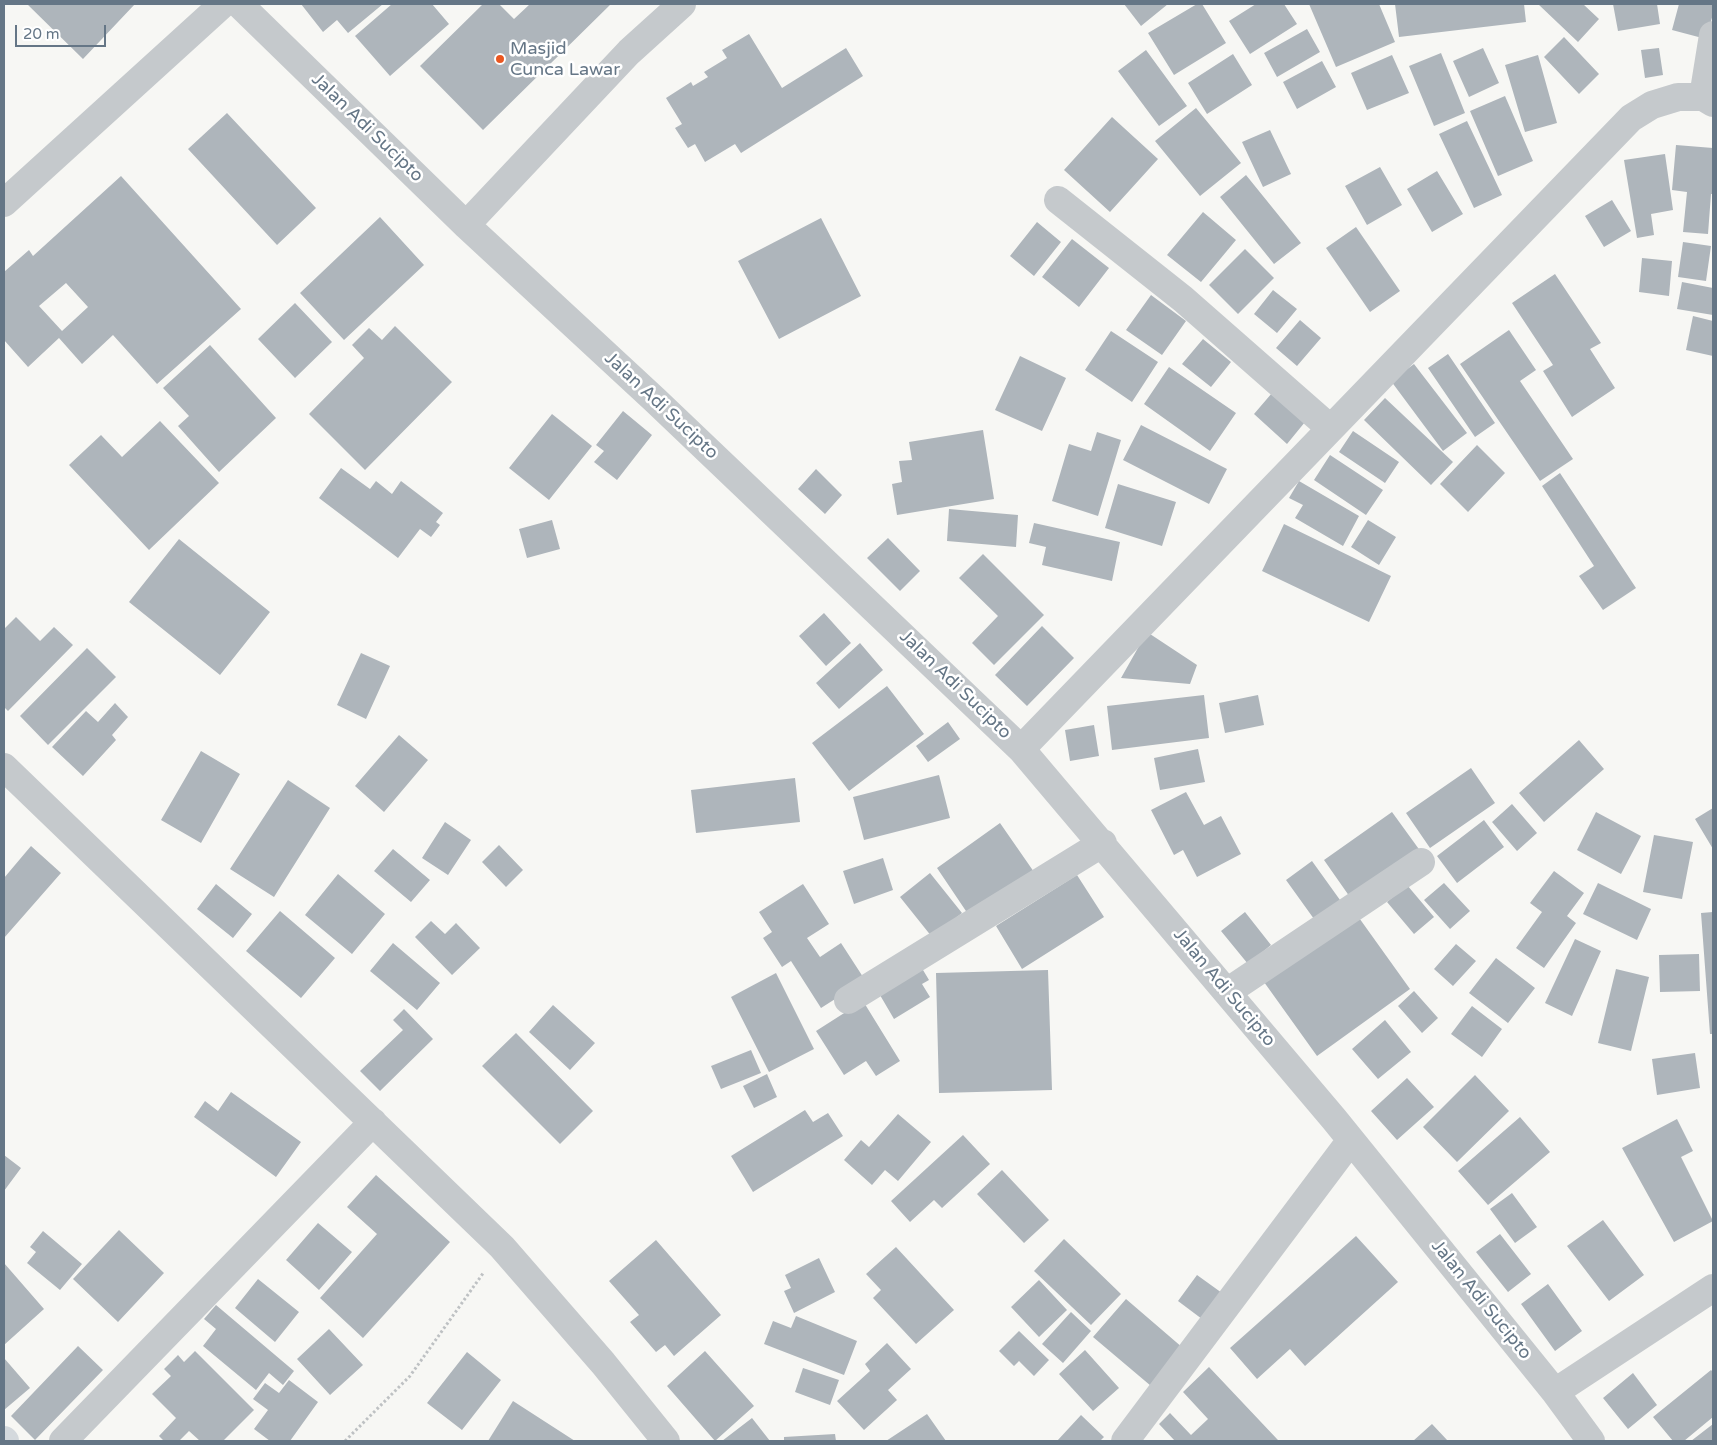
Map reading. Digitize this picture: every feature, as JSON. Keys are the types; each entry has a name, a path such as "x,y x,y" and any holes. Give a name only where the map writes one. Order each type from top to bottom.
{"street":[{"path":"4,203 223,4"},
{"name":"Jalan Adi Sucipto","path":"239,4 466,225 655,400 1021,749 1103,843 1351,1140 1555,1392 1591,1441"},
{"path":"466,225 629,52 682,4"},
{"path":"1021,749 1631,118 1652,105 1678,97 1708,100 1713,35"},
{"path":"1058,200 1182,299 1330,428"},
{"path":"4,767 502,1247 603,1363 666,1441"},
{"path":"848,1000 1103,843"},
{"path":"1227,992 1421,862"},
{"path":"63,1441 373,1122"},
{"path":"1124,1441 1351,1140"},
{"path":"1555,1392 1713,1288"}],"path":[{"path":"345,1441 410,1376 502,1247"}],"building":[{"path":"27,4 135,4 83,59"},
{"path":"301,4 383,4 348,33 337,20 323,32"},
{"path":"392,4 432,4 449,24 390,76 355,36"},
{"path":"483,4 499,4 514,19 530,4 611,4 483,130 420,66"},
{"path":"1124,4 1168,4 1141,26"},
{"path":"1197,4 1202,4 1226,43 1174,75 1148,33"},
{"path":"1256,4 1284,4 1297,24 1250,54 1229,21"},
{"path":"1309,4 1379,4 1395,42 1336,67"},
{"path":"1395,4 1524,4 1526,22 1399,37"},
{"path":"1538,4 1583,4 1599,19 1578,42"},
{"path":"1613,4 1657,4 1660,24 1618,31"},
{"path":"1679,4 1713,4 1713,14 1706,39 1672,30"},
{"path":"1307,29 1320,52 1277,77 1264,53"},
{"path":"749,34 782,88 846,48 863,76 741,153 735,144 705,162 695,144 688,148 675,128 682,124 666,98 691,82 693,86 708,77 704,72 727,58 722,50"},
{"path":"1564,37 1599,74 1579,94 1544,57"},
{"path":"1483,48 1499,83 1469,97 1453,61"},
{"path":"1659,48 1663,75 1645,78 1641,50"},
{"path":"1146,50 1187,106 1159,126 1118,71"},
{"path":"1441,53 1465,113 1434,126 1409,66"},
{"path":"1233,54 1252,85 1207,114 1188,83"},
{"path":"1392,55 1409,93 1367,110 1351,73"},
{"path":"1538,55 1557,123 1525,132 1505,65"},
{"path":"1322,61 1336,87 1297,109 1283,82"},
{"path":"1505,96 1533,161 1498,176 1470,111"},
{"path":"1196,108 1241,163 1200,196 1155,141"},
{"path":"227,113 316,208 277,245 188,149"},
{"path":"1112,117 1158,159 1110,212 1064,170"},
{"path":"1467,121 1502,195 1474,208 1439,134"},
{"path":"1270,130 1291,174 1263,187 1242,142"},
{"path":"1676,145 1713,148 1713,194 1711,194 1708,234 1683,232 1687,192 1672,190"},
{"path":"1665,154 1673,210 1651,214 1654,235 1637,238 1624,160"},
{"path":"1380,167 1402,205 1367,225 1345,186"},
{"path":"1437,171 1463,214 1432,232 1407,189"},
{"path":"1246,175 1301,243 1274,264 1220,197"},
{"path":"121,176 241,309 157,384 113,335 82,364 59,338 28,367 4,340 4,272 29,250 33,256","holes":["66,283 88,307 62,331 39,306"]},
{"path":"1612,200 1631,231 1604,247 1585,216"},
{"path":"1203,212 1236,240 1201,282 1167,255"},
{"path":"380,217 424,265 344,340 300,293"},
{"path":"821,218 861,296 779,339 738,261"},
{"path":"1037,222 1061,242 1034,276 1010,256"},
{"path":"1356,227 1400,291 1370,312 1326,248"},
{"path":"1072,239 1109,268 1079,307 1042,277"},
{"path":"1683,242 1711,246 1706,281 1678,277"},
{"path":"1245,249 1274,278 1238,314 1209,285"},
{"path":"1642,258 1672,261 1669,296 1639,292"},
{"path":"1555,274 1601,343 1590,349 1615,388 1572,417 1543,371 1553,365 1512,303"},
{"path":"1682,282 1713,288 1713,315 1677,309"},
{"path":"1273,290 1297,309 1277,333 1254,314"},
{"path":"1151,295 1186,321 1162,355 1126,330"},
{"path":"295,303 332,342 295,378 258,339"},
{"path":"1693,316 1713,321 1713,356 1686,350"},
{"path":"1300,320 1321,338 1297,366 1276,348"},
{"path":"395,326 452,382 365,470 309,414 364,358 352,345 369,328 382,340"},
{"path":"1509,330 1536,370 1520,381 1573,459 1540,481 1460,364"},
{"path":"1111,331 1158,362 1132,402 1085,370"},
{"path":"1203,339 1231,362 1211,387 1182,364"},
{"path":"210,345 276,418 219,472 178,426 189,416 163,388"},
{"path":"1448,354 1495,423 1475,437 1428,368"},
{"path":"1020,356 1066,378 1042,431 995,410"},
{"path":"1414,364 1467,433 1443,451 1391,381"},
{"path":"1169,367 1236,413 1210,451 1144,404"},
{"path":"1272,393 1305,422 1287,444 1254,414"},
{"path":"1385,398 1453,462 1431,485 1364,420"},
{"path":"623,411 652,435 617,480 594,462 604,451 596,445"},
{"path":"552,414 592,446 549,500 509,468"},
{"path":"160,421 219,483 149,550 69,465 101,435 122,457"},
{"path":"1141,425 1227,469 1209,504 1123,460"},
{"path":"983,430 994,499 897,515 892,484 902,482 899,461 912,460 909,442"},
{"path":"1353,431 1399,462 1385,483 1339,452"},
{"path":"1097,432 1121,440 1098,516 1052,501 1069,444 1091,451"},
{"path":"1477,445 1505,473 1468,512 1440,484"},
{"path":"1330,455 1383,490 1366,515 1314,480"},
{"path":"341,468 370,489 376,481 392,494 401,481 443,513 436,522 440,525 431,537 420,529 398,558 319,498"},
{"path":"816,469 842,495 825,514 798,489"},
{"path":"1560,473 1636,588 1603,610 1579,576 1594,566 1542,486"},
{"path":"1299,481 1359,516 1343,546 1295,518 1303,505 1289,498"},
{"path":"1118,484 1176,502 1162,546 1105,528"},
{"path":"949,509 1018,515 1016,547 947,541"},
{"path":"552,520 560,549 527,558 519,529"},
{"path":"1368,520 1396,537 1379,565 1351,547"},
{"path":"1034,523 1120,542 1112,581 1042,565 1046,547 1029,543"},
{"path":"1284,524 1391,576 1369,622 1262,571"},
{"path":"888,538 920,571 900,591 867,558"},
{"path":"179,539 270,612 220,675 129,602"},
{"path":"983,554 1044,615 994,665 972,643 998,616 959,578"},
{"path":"824,613 851,643 826,666 799,636"},
{"path":"16,617 40,641 54,627 73,645 8,711 4,707 4,629"},
{"path":"1042,626 1074,658 1027,706 995,675"},
{"path":"1147,632 1197,665 1190,684 1121,678"},
{"path":"860,643 883,670 839,709 816,683"},
{"path":"87,648 116,677 48,745 20,716"},
{"path":"361,653 390,666 366,719 337,705"},
{"path":"887,686 924,734 849,791 812,743"},
{"path":"1204,695 1209,738 1112,750 1107,706"},
{"path":"1258,695 1264,725 1225,733 1219,703"},
{"path":"115,703 128,717 112,735 116,740 83,776 52,747 86,711 98,722"},
{"path":"948,722 960,739 928,762 916,746"},
{"path":"1094,725 1099,756 1070,761 1065,730"},
{"path":"399,735 428,760 384,812 355,786"},
{"path":"1579,740 1604,769 1544,822 1519,793"},
{"path":"1198,749 1205,782 1160,790 1154,758"},
{"path":"201,751 240,774 201,843 161,820"},
{"path":"1471,768 1495,803 1430,848 1406,813"},
{"path":"939,775 950,818 864,840 853,797"},
{"path":"795,778 800,822 696,833 691,790"},
{"path":"288,780 330,808 274,897 230,869"},
{"path":"1186,792 1204,825 1221,816 1241,854 1197,877 1183,850 1174,855 1151,810"},
{"path":"1512,804 1537,833 1517,851 1492,822"},
{"path":"1713,808 1713,849 1695,819"},
{"path":"1392,812 1421,852 1352,900 1324,860"},
{"path":"1596,812 1641,836 1621,874 1577,850"},
{"path":"1484,820 1504,847 1457,883 1437,856"},
{"path":"445,822 471,840 448,875 422,858"},
{"path":"1000,823 1034,872 970,917 937,868"},
{"path":"1654,835 1693,842 1682,899 1643,892"},
{"path":"499,845 523,870 506,887 482,862"},
{"path":"31,846 61,873 4,938 4,878"},
{"path":"393,849 430,880 411,902 374,871"},
{"path":"883,858 893,890 854,904 843,871"},
{"path":"1312,861 1340,900 1314,919 1286,880"},
{"path":"1554,871 1584,893 1567,916 1576,923 1544,968 1516,948 1542,912 1530,903"},
{"path":"930,873 962,913 932,937 900,897"},
{"path":"338,874 385,914 352,954 305,915"},
{"path":"1077,875 1104,917 1022,969 996,926"},
{"path":"1444,883 1470,911 1450,929 1424,900"},
{"path":"1598,883 1651,909 1637,940 1583,914"},
{"path":"216,884 252,914 233,938 197,909"},
{"path":"803,884 829,924 807,938 820,957 841,943 865,980 821,1008 791,961 782,967 763,938 772,932 759,912"},
{"path":"1407,885 1434,917 1414,934 1387,902"},
{"path":"280,911 335,958 301,998 246,951"},
{"path":"1245,912 1271,945 1248,964 1221,931"},
{"path":"1713,912 1713,1034 1710,1034 1701,913"},
{"path":"1357,915 1410,989 1317,1056 1264,982"},
{"path":"431,921 445,934 456,923 480,948 452,975 415,937"},
{"path":"1575,939 1601,951 1572,1016 1545,1003"},
{"path":"393,943 440,983 417,1010 370,971"},
{"path":"1456,944 1476,961 1453,986 1434,969"},
{"path":"1699,954 1700,991 1660,992 1659,955"},
{"path":"1496,958 1535,988 1508,1023 1469,993"},
{"path":"920,965 929,980 922,984 930,997 894,1019 877,990"},
{"path":"1616,969 1649,977 1631,1051 1598,1043"},
{"path":"1048,970 1052,1090 939,1093 936,973"},
{"path":"776,973 814,1049 769,1072 731,997"},
{"path":"1414,991 1438,1018 1422,1033 1398,1006"},
{"path":"863,1001 900,1061 876,1076 866,1061 844,1075 816,1031"},
{"path":"553,1005 595,1043 570,1070 529,1032"},
{"path":"1472,1006 1502,1029 1482,1057 1451,1034"},
{"path":"404,1009 433,1039 380,1091 360,1071 403,1030 393,1020"},
{"path":"1385,1020 1411,1052 1378,1079 1352,1049"},
{"path":"516,1033 593,1111 560,1144 482,1066"},
{"path":"751,1050 761,1073 721,1089 711,1066"},
{"path":"1695,1053 1700,1088 1657,1095 1652,1059"},
{"path":"767,1074 777,1097 754,1108 743,1086"},
{"path":"1475,1075 1509,1111 1457,1162 1423,1127"},
{"path":"1407,1078 1434,1107 1397,1140 1371,1111"},
{"path":"231,1092 301,1142 276,1177 194,1117 205,1101 218,1111"},
{"path":"805,1110 813,1122 828,1113 843,1136 753,1192 731,1156"},
{"path":"898,1114 931,1142 898,1181 885,1170 872,1185 844,1160 861,1140 869,1147"},
{"path":"1520,1117 1550,1152 1488,1205 1458,1171"},
{"path":"1677,1119 1693,1151 1681,1157 1713,1221 1674,1242 1622,1148"},
{"path":"963,1135 990,1164 942,1208 934,1200 910,1222 891,1201"},
{"path":"4,1155 21,1168 4,1191"},
{"path":"1002,1170 1049,1220 1024,1243 977,1194"},
{"path":"376,1175 450,1242 363,1338 320,1298 377,1234 347,1207"},
{"path":"1512,1193 1537,1227 1515,1243 1490,1209"},
{"path":"1603,1220 1644,1275 1609,1301 1567,1246"},
{"path":"318,1223 352,1252 319,1290 286,1260"},
{"path":"119,1230 164,1273 118,1322 73,1279"},
{"path":"43,1231 82,1264 60,1290 27,1263 36,1252 30,1247"},
{"path":"1500,1234 1531,1274 1508,1292 1476,1252"},
{"path":"1356,1236 1398,1282 1305,1366 1290,1349 1257,1379 1230,1348"},
{"path":"1064,1239 1121,1294 1091,1325 1034,1271"},
{"path":"656,1240 721,1315 674,1356 665,1345 656,1352 630,1322 639,1315 609,1281"},
{"path":"896,1247 954,1310 916,1344 873,1298 881,1290 866,1274"},
{"path":"819,1258 835,1292 794,1313 784,1291 791,1288 785,1275"},
{"path":"4,1263 44,1309 4,1345"},
{"path":"1197,1275 1222,1293 1202,1319 1178,1301"},
{"path":"258,1279 299,1312 275,1342 235,1308"},
{"path":"1039,1280 1067,1310 1039,1337 1011,1307"},
{"path":"1548,1284 1582,1331 1555,1351 1521,1304"},
{"path":"1126,1299 1183,1348 1151,1386 1093,1337"},
{"path":"216,1305 294,1371 283,1385 269,1373 256,1390 203,1346 216,1329 204,1319"},
{"path":"1071,1312 1091,1331 1063,1363 1042,1344"},
{"path":"796,1316 857,1341 844,1375 764,1344 773,1321 791,1328"},
{"path":"329,1329 363,1365 330,1395 297,1359"},
{"path":"1019,1331 1049,1360 1034,1376 1019,1361 1014,1366 999,1351"},
{"path":"887,1343 911,1369 888,1390 897,1400 864,1430 837,1401 870,1371 865,1364"},
{"path":"78,1346 103,1370 35,1440 11,1416"},
{"path":"1085,1350 1119,1388 1093,1411 1059,1374"},
{"path":"195,1351 254,1410 223,1441 200,1441 189,1431 179,1441 164,1441 159,1436 176,1418 152,1394 171,1376 164,1369 178,1355 184,1362"},
{"path":"705,1351 754,1406 715,1441 667,1386"},
{"path":"467,1352 501,1380 462,1430 427,1403"},
{"path":"4,1358 30,1388 4,1410"},
{"path":"1209,1367 1279,1441 1175,1441 1159,1424 1170,1413 1191,1435 1208,1419 1183,1392"},
{"path":"803,1368 839,1380 830,1405 795,1392"},
{"path":"1711,1370 1713,1372 1713,1417 1684,1441 1673,1441 1653,1417"},
{"path":"1633,1373 1657,1405 1628,1429 1603,1398"},
{"path":"289,1380 318,1402 290,1441 270,1441 254,1429 268,1410 253,1399 265,1383 279,1393"},
{"path":"513,1401 575,1441 488,1441"},
{"path":"927,1414 946,1441 886,1441"},
{"path":"1081,1415 1104,1437 1100,1441 1057,1441"},
{"path":"752,1418 770,1441 722,1441"},
{"path":"1432,1424 1448,1441 1413,1441"},
{"path":"1713,1424 1713,1441 1691,1441"},
{"path":"835,1434 836,1441 784,1441 784,1437"}],"place":[{"name":"Masjid Cunca Lawar","path":"500,59"}]}
